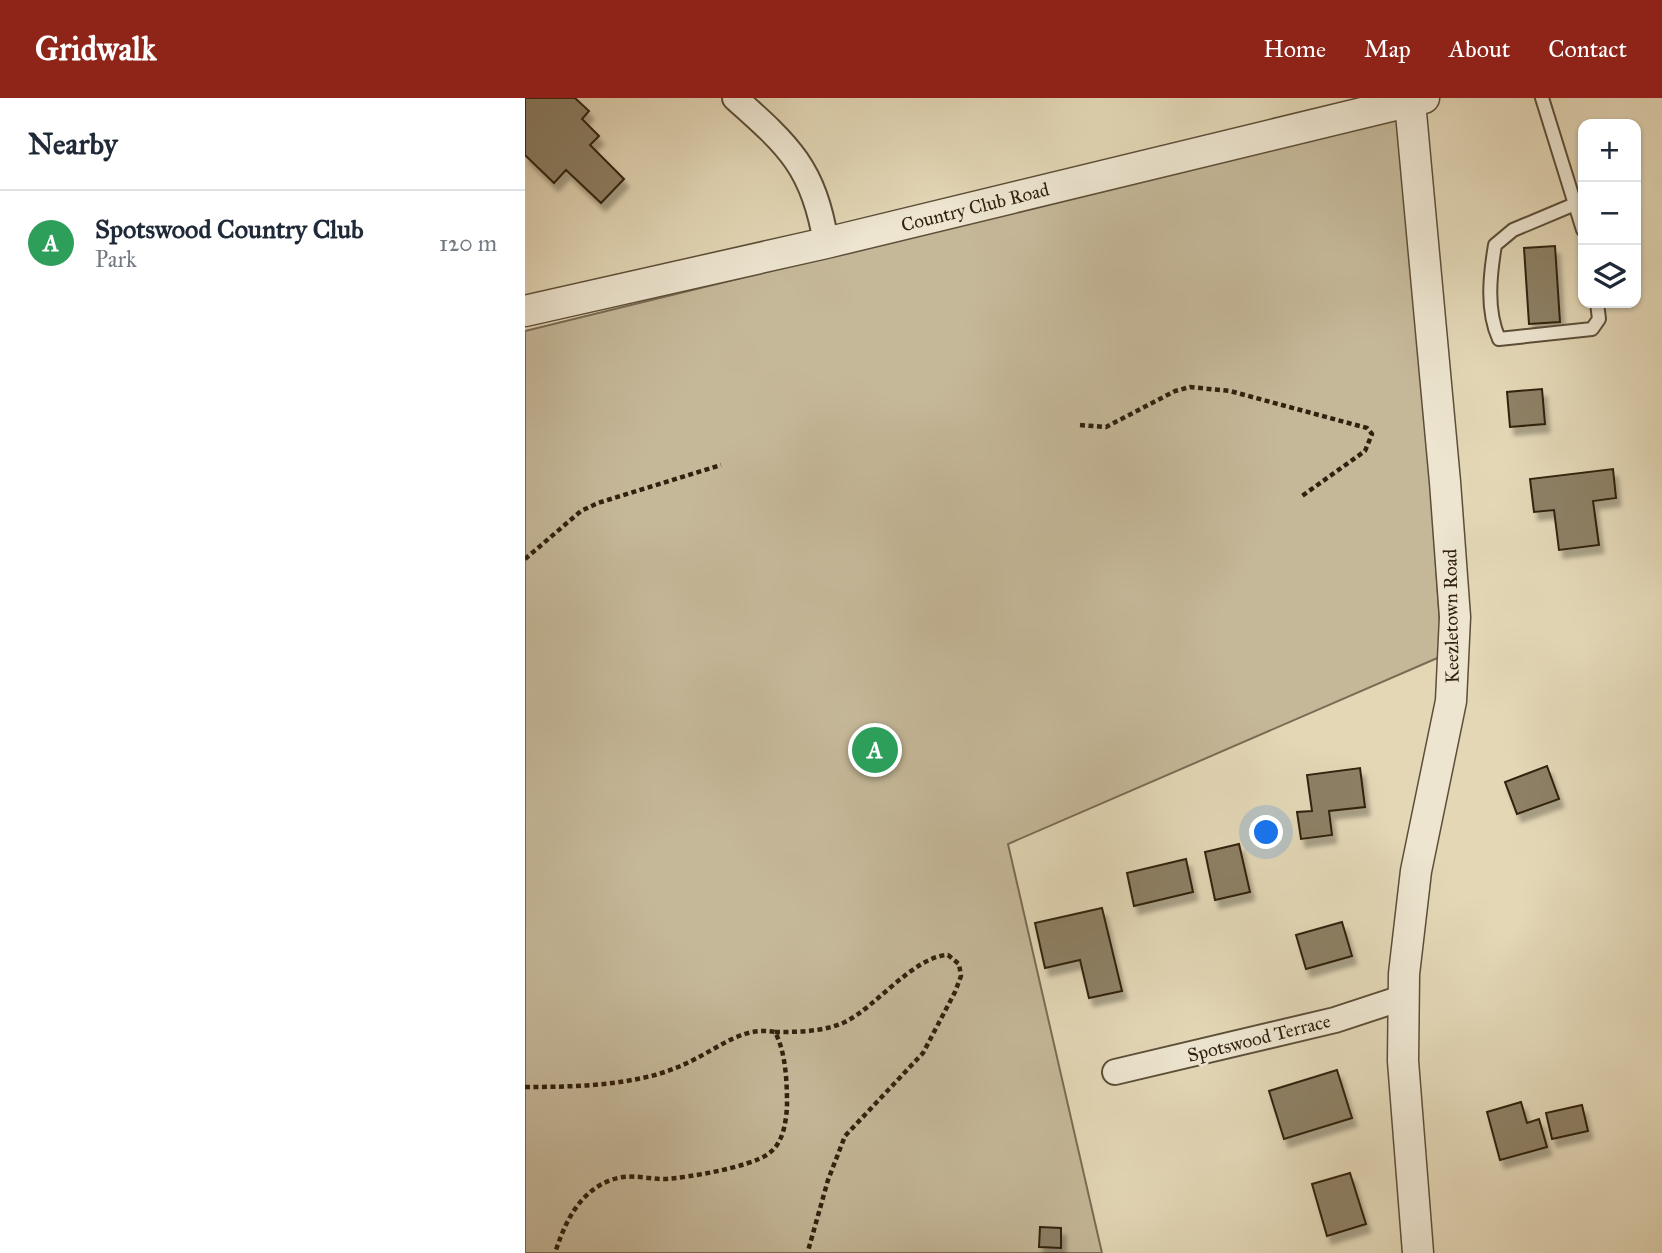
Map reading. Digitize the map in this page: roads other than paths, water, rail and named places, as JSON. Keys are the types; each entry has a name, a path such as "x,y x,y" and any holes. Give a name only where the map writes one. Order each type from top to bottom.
{"street":[{"path":"735,98 777,136 803,168 819,206 826,243"},
{"name":"Country Club Road","path":"525,311 826,243 1414,99"},
{"name":"Keezletown Road","path":"1414,99 1455,617 1455,661 1447,730 1412,894 1402,998 1407,1129 1418,1253"},
{"name":"Spotswood Terrace","path":"1115,1072 1335,1020 1402,998"}],"lane":[{"path":"1542,98 1578,214"},
{"path":"1575,204 1513,230 1495,245 1490,287 1494,328 1499,339 1592,329 1599,319 1598,308"}],"place":[{"name":"Spotswood Country Club","path":"875,750"}]}
